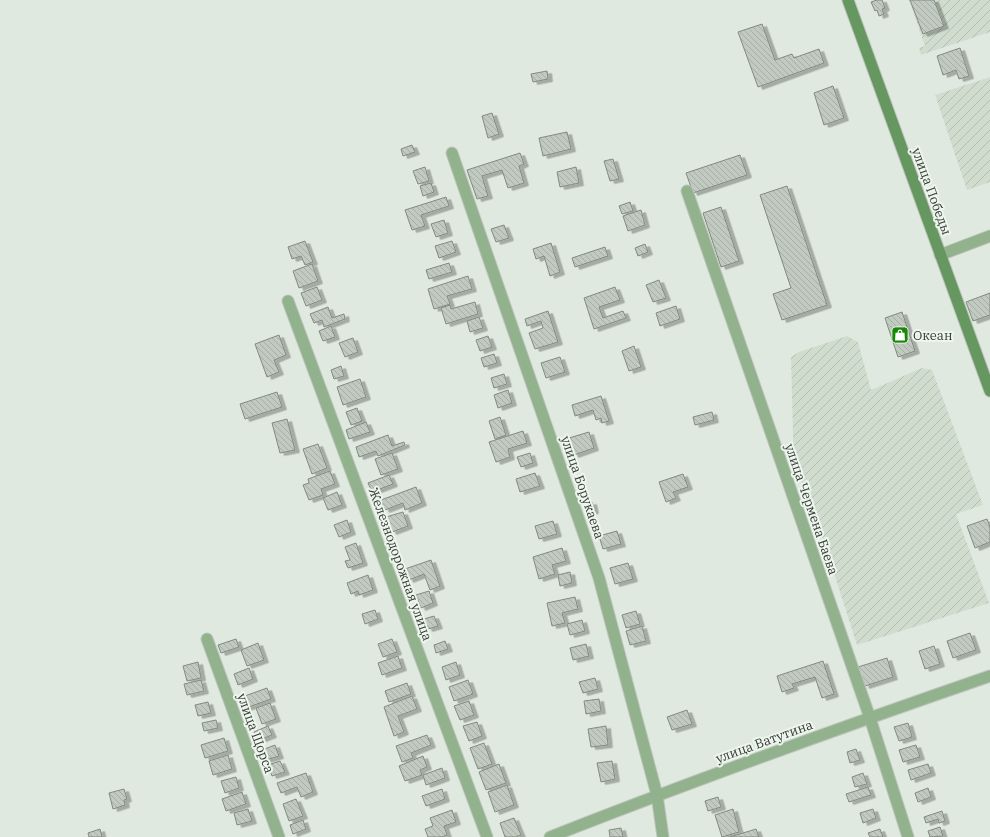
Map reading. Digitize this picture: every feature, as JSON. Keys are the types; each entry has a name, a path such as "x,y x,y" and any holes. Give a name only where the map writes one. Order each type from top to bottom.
{"main road":[{"name":"улица Победы","path":"848,0 990,391"}],"street":[{"name":"улица Борукаева","path":"452,153 599,578 657,795 663,837"},
{"name":"улица Чермена Баева","path":"687,191 870,718 908,837"},
{"path":"940,255 990,236"},
{"name":"Железнодорожная улица","path":"288,301 487,837"},
{"name":"улица Щорса","path":"207,639 279,837"},
{"name":"улица Ватутина","path":"550,837 657,795 990,676"}],"shaded area":[{"path":"909,0 990,0 990,32 921,55 919,48 925,46"},
{"path":"990,77 990,182 967,190 935,95"},
{"path":"847,336 858,342 871,390 922,368 932,370 983,505 956,514 989,603 857,645 808,492 794,472 791,357 799,352"}],"building":[{"path":"882,0 885,8 882,9 884,14 879,16 877,10 875,11 871,2"},
{"path":"910,0 934,0 944,26 923,34"},
{"path":"762,24 775,60 792,54 794,58 819,49 824,63 758,87 738,32"},
{"path":"960,48 969,76 959,79 956,70 943,75 937,56"},
{"path":"547,71 548,79 533,82 531,74"},
{"path":"833,86 844,118 824,125 814,93"},
{"path":"492,113 499,134 488,138 482,116"},
{"path":"567,132 571,149 543,156 539,138"},
{"path":"412,145 415,152 403,156 401,149"},
{"path":"520,153 524,164 519,166 524,183 508,188 502,170 482,176 488,196 477,199 467,170"},
{"path":"740,155 747,175 693,193 686,173"},
{"path":"613,159 619,179 610,181 604,161"},
{"path":"425,167 429,181 418,184 413,171"},
{"path":"576,167 579,183 560,187 557,172"},
{"path":"431,183 434,192 423,196 420,186"},
{"path":"787,186 827,305 782,320 773,294 791,288 760,195"},
{"path":"446,197 449,206 421,215 425,226 412,230 405,210"},
{"path":"630,202 633,211 622,214 619,206"},
{"path":"721,207 739,261 721,267 703,213"},
{"path":"641,210 645,225 628,231 623,216"},
{"path":"444,220 448,233 436,237 431,224"},
{"path":"504,225 509,238 496,242 491,229"},
{"path":"305,241 313,262 305,265 301,256 292,259 288,247"},
{"path":"452,241 456,252 439,258 435,246"},
{"path":"551,243 560,272 550,276 544,256 536,259 533,249"},
{"path":"645,244 648,252 638,256 635,248"},
{"path":"605,247 608,256 575,267 572,258"},
{"path":"449,263 452,272 429,279 426,270"},
{"path":"312,264 318,281 299,288 293,271"},
{"path":"468,276 472,289 447,296 450,304 434,309 428,289"},
{"path":"659,280 666,298 653,302 646,285"},
{"path":"317,287 322,300 306,306 301,293"},
{"path":"615,287 620,300 599,307 603,318 623,311 626,318 594,329 584,298"},
{"path":"990,293 990,315 973,321 966,302"},
{"path":"475,302 478,314 446,324 441,308 450,305 451,309"},
{"path":"676,306 680,319 660,326 656,313"},
{"path":"328,307 332,318 344,314 345,319 324,327 322,320 314,323 310,314"},
{"path":"548,311 558,342 535,349 529,333 543,328 541,321 527,326 525,319"},
{"name":"Океан","path":"902,312 915,351 898,357 885,318"},
{"path":"479,317 483,328 470,332 467,321"},
{"path":"331,326 335,337 323,341 319,331"},
{"path":"279,335 286,355 274,360 279,372 267,377 255,344"},
{"path":"488,336 492,347 480,351 476,340"},
{"path":"353,338 358,352 345,357 339,343"},
{"path":"634,346 641,367 629,371 622,351"},
{"path":"494,354 497,363 484,367 481,358"},
{"path":"560,357 565,372 546,378 541,363"},
{"path":"341,366 344,376 334,379 331,370"},
{"path":"504,374 507,384 494,388 491,378"},
{"path":"360,379 366,397 343,405 337,387"},
{"path":"508,390 512,403 498,408 494,395"},
{"path":"277,392 282,407 245,419 240,404"},
{"path":"601,396 609,421 602,423 601,418 596,420 593,410 575,416 572,405"},
{"path":"357,408 362,421 351,425 346,412"},
{"path":"712,412 714,420 695,425 693,417"},
{"path":"500,417 506,435 495,439 489,421"},
{"path":"287,419 295,450 280,453 272,423"},
{"path":"366,422 370,432 349,439 346,430"},
{"path":"523,431 527,443 508,449 510,457 496,462 489,442"},
{"path":"589,432 594,448 574,455 569,438"},
{"path":"388,435 392,446 404,442 405,445 378,456 376,451 359,457 356,447"},
{"path":"318,444 327,468 312,474 303,449"},
{"path":"392,453 398,469 381,475 375,459"},
{"path":"530,453 533,463 521,467 517,457"},
{"path":"330,471 335,484 321,489 323,495 309,500 303,485 309,483 308,479"},
{"path":"535,473 540,486 520,492 516,479"},
{"path":"683,474 688,487 673,492 676,498 666,502 659,482"},
{"path":"389,475 393,484 372,492 368,483"},
{"path":"416,487 422,503 405,510 403,503 385,510 381,500"},
{"path":"337,492 342,505 328,510 323,498"},
{"path":"592,502 594,511 588,512 586,503"},
{"path":"403,512 408,526 392,532 386,517"},
{"path":"987,519 990,527 990,542 975,548 967,526"},
{"path":"347,520 351,532 339,537 334,525"},
{"path":"553,521 557,534 539,539 535,526"},
{"path":"617,531 621,544 603,549 599,536"},
{"path":"356,543 363,563 348,568 345,561 350,560 345,547"},
{"path":"562,548 566,561 552,565 555,574 539,579 533,557"},
{"path":"431,560 440,586 430,590 424,574 409,580 405,569"},
{"path":"628,563 633,579 615,584 610,568"},
{"path":"570,572 572,583 560,586 558,575"},
{"path":"368,575 373,590 359,595 358,591 351,594 347,583"},
{"path":"429,591 433,603 421,608 416,595"},
{"path":"575,597 578,609 562,613 565,623 552,626 547,603"},
{"path":"375,610 378,619 365,624 362,614"},
{"path":"636,611 640,624 626,628 622,615"},
{"path":"434,616 438,626 428,629 424,619"},
{"path":"582,620 585,631 570,635 567,624"},
{"path":"642,626 646,641 630,645 626,631"},
{"path":"970,633 976,650 953,658 947,641"},
{"path":"236,639 239,647 221,653 218,645"},
{"path":"392,639 397,652 383,657 378,644"},
{"path":"445,641 448,649 436,653 434,645"},
{"path":"258,643 264,660 247,666 241,650"},
{"path":"586,644 589,656 573,660 570,648"},
{"path":"934,646 940,664 925,669 919,651"},
{"path":"398,656 402,668 382,675 378,663"},
{"path":"887,658 893,677 865,686 858,667"},
{"path":"823,661 834,694 822,698 815,677 792,684 794,688 782,692 777,676"},
{"path":"198,662 201,678 187,681 183,666"},
{"path":"456,662 460,675 446,680 442,667"},
{"path":"249,668 253,679 238,685 234,674"},
{"path":"595,678 598,689 583,693 579,682"},
{"path":"201,680 204,691 187,695 184,684"},
{"path":"468,680 473,694 454,701 449,687"},
{"path":"407,683 411,694 389,702 385,691"},
{"path":"267,688 271,699 246,708 242,697"},
{"path":"412,696 417,709 398,716 404,732 394,736 384,707"},
{"path":"599,699 601,711 586,714 584,701"},
{"path":"469,701 474,715 460,720 454,706"},
{"path":"208,702 211,713 198,716 195,705"},
{"path":"270,703 276,719 262,724 256,708"},
{"path":"687,710 692,724 672,730 667,717"},
{"path":"216,720 218,728 204,731 202,723"},
{"path":"477,722 482,736 469,741 463,726"},
{"path":"908,723 912,737 899,741 894,727"},
{"path":"268,726 272,735 257,741 254,732"},
{"path":"606,726 608,745 591,747 588,729"},
{"path":"427,735 431,745 411,753 413,758 402,762 396,746"},
{"path":"224,738 228,751 205,758 201,745"},
{"path":"484,743 492,764 478,769 470,748"},
{"path":"275,745 279,756 266,760 262,750"},
{"path":"916,745 920,757 903,762 899,750"},
{"path":"856,749 860,760 850,763 847,752"},
{"path":"228,755 232,769 213,775 209,761"},
{"path":"423,756 427,767 420,770 422,775 405,781 399,766"},
{"path":"280,761 285,772 272,776 268,765"},
{"path":"612,761 615,779 601,782 597,763"},
{"path":"499,764 506,783 486,790 479,772"},
{"path":"928,764 931,773 911,780 908,770"},
{"path":"442,768 445,778 426,785 423,775"},
{"path":"306,773 313,792 301,797 297,787 281,793 277,783"},
{"path":"863,773 867,784 855,787 852,777"},
{"path":"236,777 239,788 225,793 221,781"},
{"path":"507,785 514,805 495,812 488,792"},
{"path":"868,787 871,795 849,802 846,794"},
{"path":"928,788 931,797 918,802 915,793"},
{"path":"124,789 127,799 124,800 125,805 113,809 109,793"},
{"path":"442,789 445,799 426,806 422,796"},
{"path":"242,792 246,804 226,811 222,799"},
{"path":"718,797 721,807 708,811 705,801"},
{"path":"296,799 303,816 289,821 283,804"},
{"path":"248,809 252,821 237,825 234,813"},
{"path":"733,809 739,832 722,837 715,815"},
{"path":"873,809 876,818 863,823 860,813"},
{"path":"452,810 456,822 444,826 447,835 442,837 428,837 425,829 433,826 430,818"},
{"path":"942,811 945,821 939,823 938,819 926,823 924,817"},
{"path":"514,818 521,835 516,837 505,837 500,823"},
{"path":"303,820 306,829 293,834 290,825"},
{"path":"940,827 943,836 930,837 928,831"},
{"path":"621,828 623,837 610,837 609,830"},
{"path":"100,829 102,837 89,837 88,833"},
{"path":"756,829 759,837 730,837"},
{"path":"880,829 883,837 870,837 868,833"}],"place":[{"name":"Океан","path":"900,335"}]}
